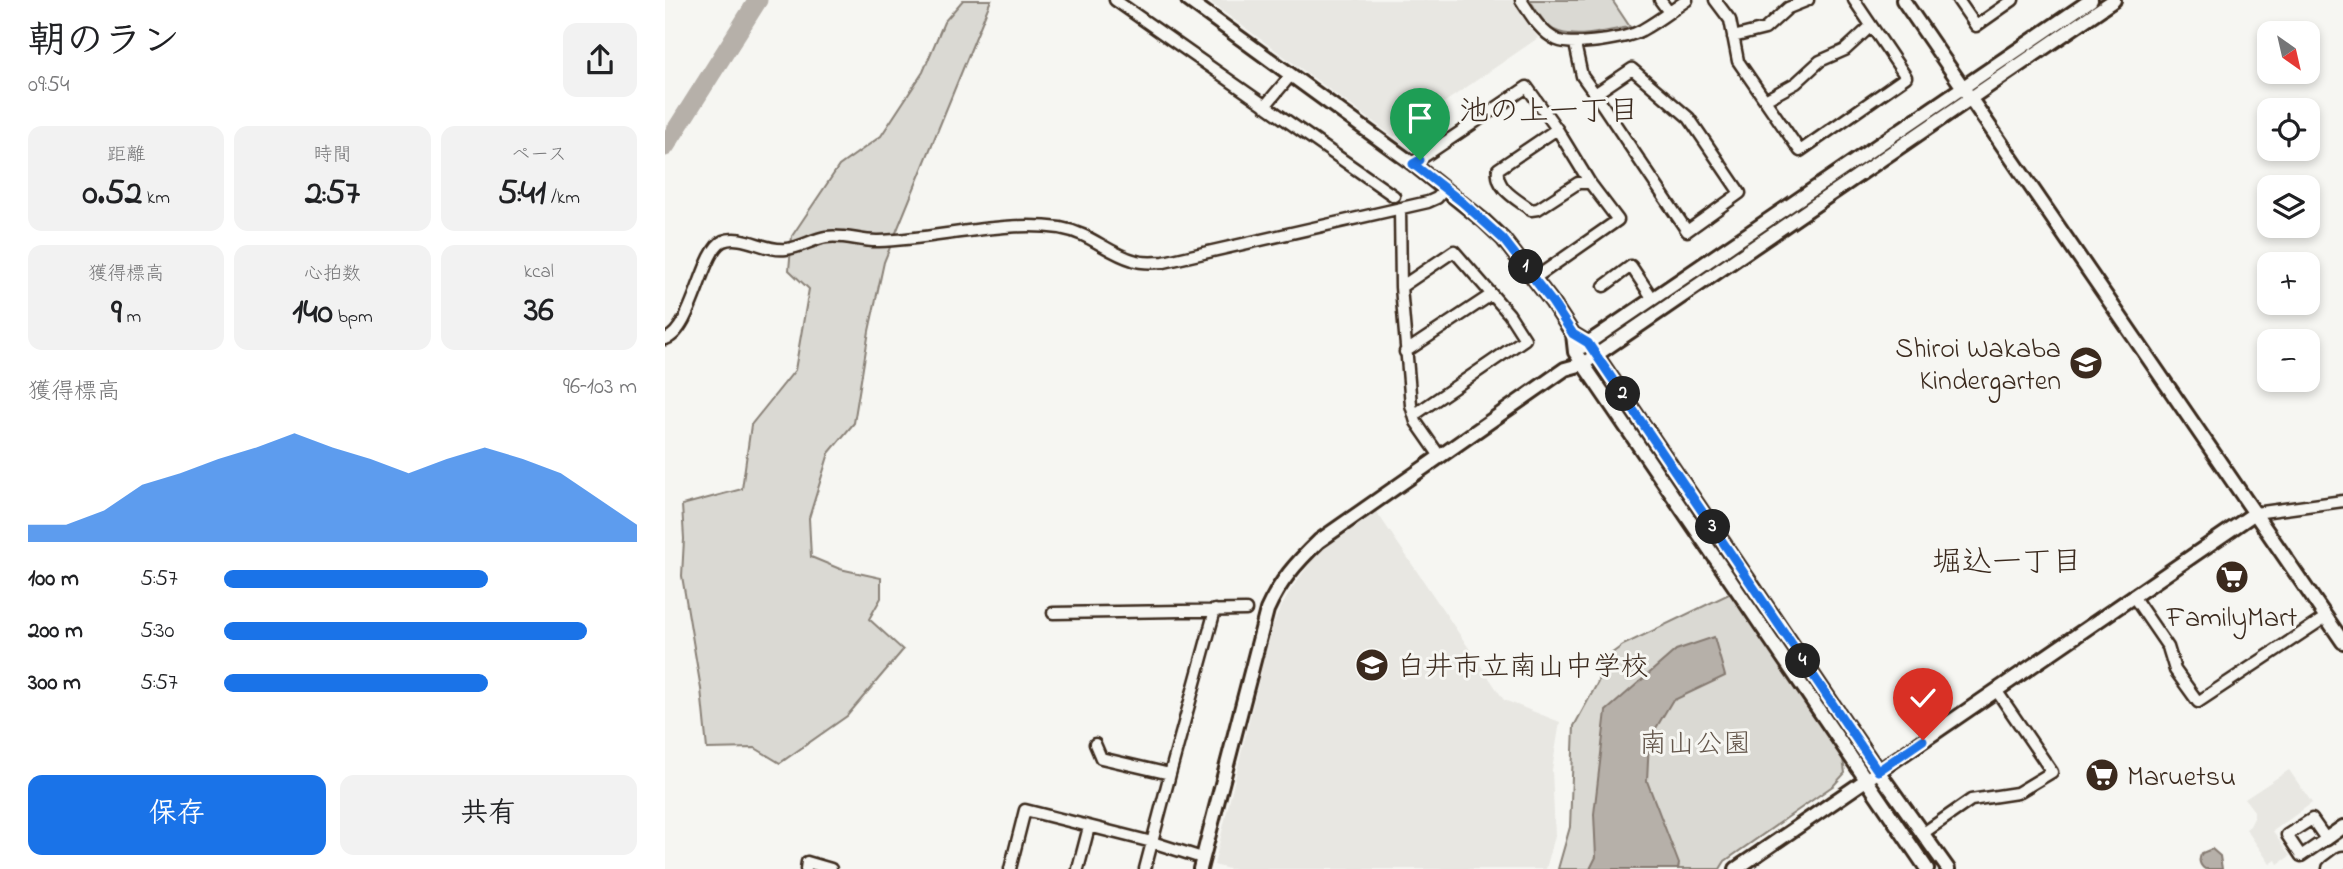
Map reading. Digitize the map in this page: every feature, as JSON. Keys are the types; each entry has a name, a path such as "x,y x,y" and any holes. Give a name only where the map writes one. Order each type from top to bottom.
{"highway":[{"path":"2331,869 2343,860"}],"street":[{"path":"1115,0 1394,196"},
{"path":"1188,0 1413,164 1503,239 1535,278 1573,334 1592,349 1878,771 1948,869"},
{"path":"1521,0 1549,35 1575,44 1635,34 1686,0"},
{"path":"1660,0 1669,12"},
{"path":"1715,0 1730,20 1738,61 1800,151 1906,77 1854,0"},
{"path":"1733,37 1765,29 1788,8 1808,0"},
{"path":"1903,0 2343,642"},
{"path":"1958,0 1976,26 2013,0"},
{"path":"1010,869 1025,810 1152,842 1201,864 1267,610 1277,587 1291,568 1318,541 1565,369 1583,363 1592,349 1653,299 2091,0"},
{"path":"1565,369 1575,352 1592,349 2114,0"},
{"path":"1765,100 1796,83 1820,61 1845,50 1871,26"},
{"path":"1575,44 1582,76 1687,231 1740,193 1689,118 1632,69 1595,94"},
{"path":"1265,106 1291,75"},
{"path":"1413,164 1527,87 1590,183 1618,220 1535,278"},
{"path":"1557,129 1499,169 1497,178 1500,185 1531,210 1538,209 1578,183 1590,183"},
{"path":"665,339 671,338 680,328 714,251 724,241 734,239 784,250 825,237 881,241 983,230 1047,227 1073,231 1093,238 1132,260 1164,262 1400,209 1437,198 1445,189"},
{"path":"1400,209 1401,287 1411,405 1414,415 1439,455"},
{"path":"1401,287 1454,251 1509,314 1525,339 1414,415"},
{"path":"1604,286 1631,266 1653,299"},
{"path":"1405,352 1491,295"},
{"path":"1573,334 1575,352 1927,869"},
{"path":"1735,869 2255,513 2343,501"},
{"path":"2133,596 2168,647 2175,670 2198,702 2326,617"},
{"path":"1145,869 1215,610"},
{"path":"1053,613 1246,610"},
{"path":"1922,834 1971,800 2017,793 2052,772 1996,690"},
{"path":"1095,744 1101,758 1170,775"},
{"path":"1078,869 1089,827"},
{"path":"2326,839 2343,827"},
{"path":"806,869 807,862 831,869"}],"shaded area":[{"path":"1207,0 1512,0 1538,38 1394,137"},
{"name":"白井市立南山中学校","path":"1376,511 1504,700 1560,722 1552,770 1555,836 1546,869 1229,869 1214,865 1271,630 1278,613 1316,555"},
{"path":"1714,637 1725,676 1672,701 1649,740 1647,781 1679,864 1678,869 1590,869 1596,857 1594,814 1606,711 1676,650"},
{"path":"2289,770 2312,803 2273,831 2290,856 2278,864 2276,860 2270,864 2246,829 2254,818 2254,811 2245,799"},
{"path":"2212,849 2220,856 2222,869 2205,869 2200,864 2202,853"}],"green space":[{"path":"963,0 991,0 884,262 869,331 854,423 829,453 809,518 811,557 840,569 881,578 881,598 869,619 903,650 847,716 780,763 755,748 707,749 701,689 682,576 682,505 742,489 751,425 795,370 809,289 789,270 792,236 839,166 881,136 923,72 944,22"},
{"path":"1530,0 1612,0 1630,27 1581,35 1562,33 1547,24"},
{"name":"南山公園","path":"1731,593 1843,759 1845,773 1834,785 1725,861 1720,869 1558,869 1570,827 1574,726 1598,682 1600,662 1623,645"}],"waterway":[{"path":"665,147 758,0"}],"place":[{"name":"Shiroi Wakaba Kindergarten","path":"2086,363"},
{"name":"FamilyMart","path":"2232,577"},
{"name":"白井市立南山中学校","path":"1372,665"},
{"name":"Maruetsu","path":"2102,775"}],"district":[{"name":"池の上一丁目","path":"1549,110"},
{"name":"堀込一丁目","path":"2007,561"}],"route":[{"path":"1420,160 1413,164 1462,202 1503,239 1525,265 1573,334 1588,343 1878,771 1923,740"}]}
